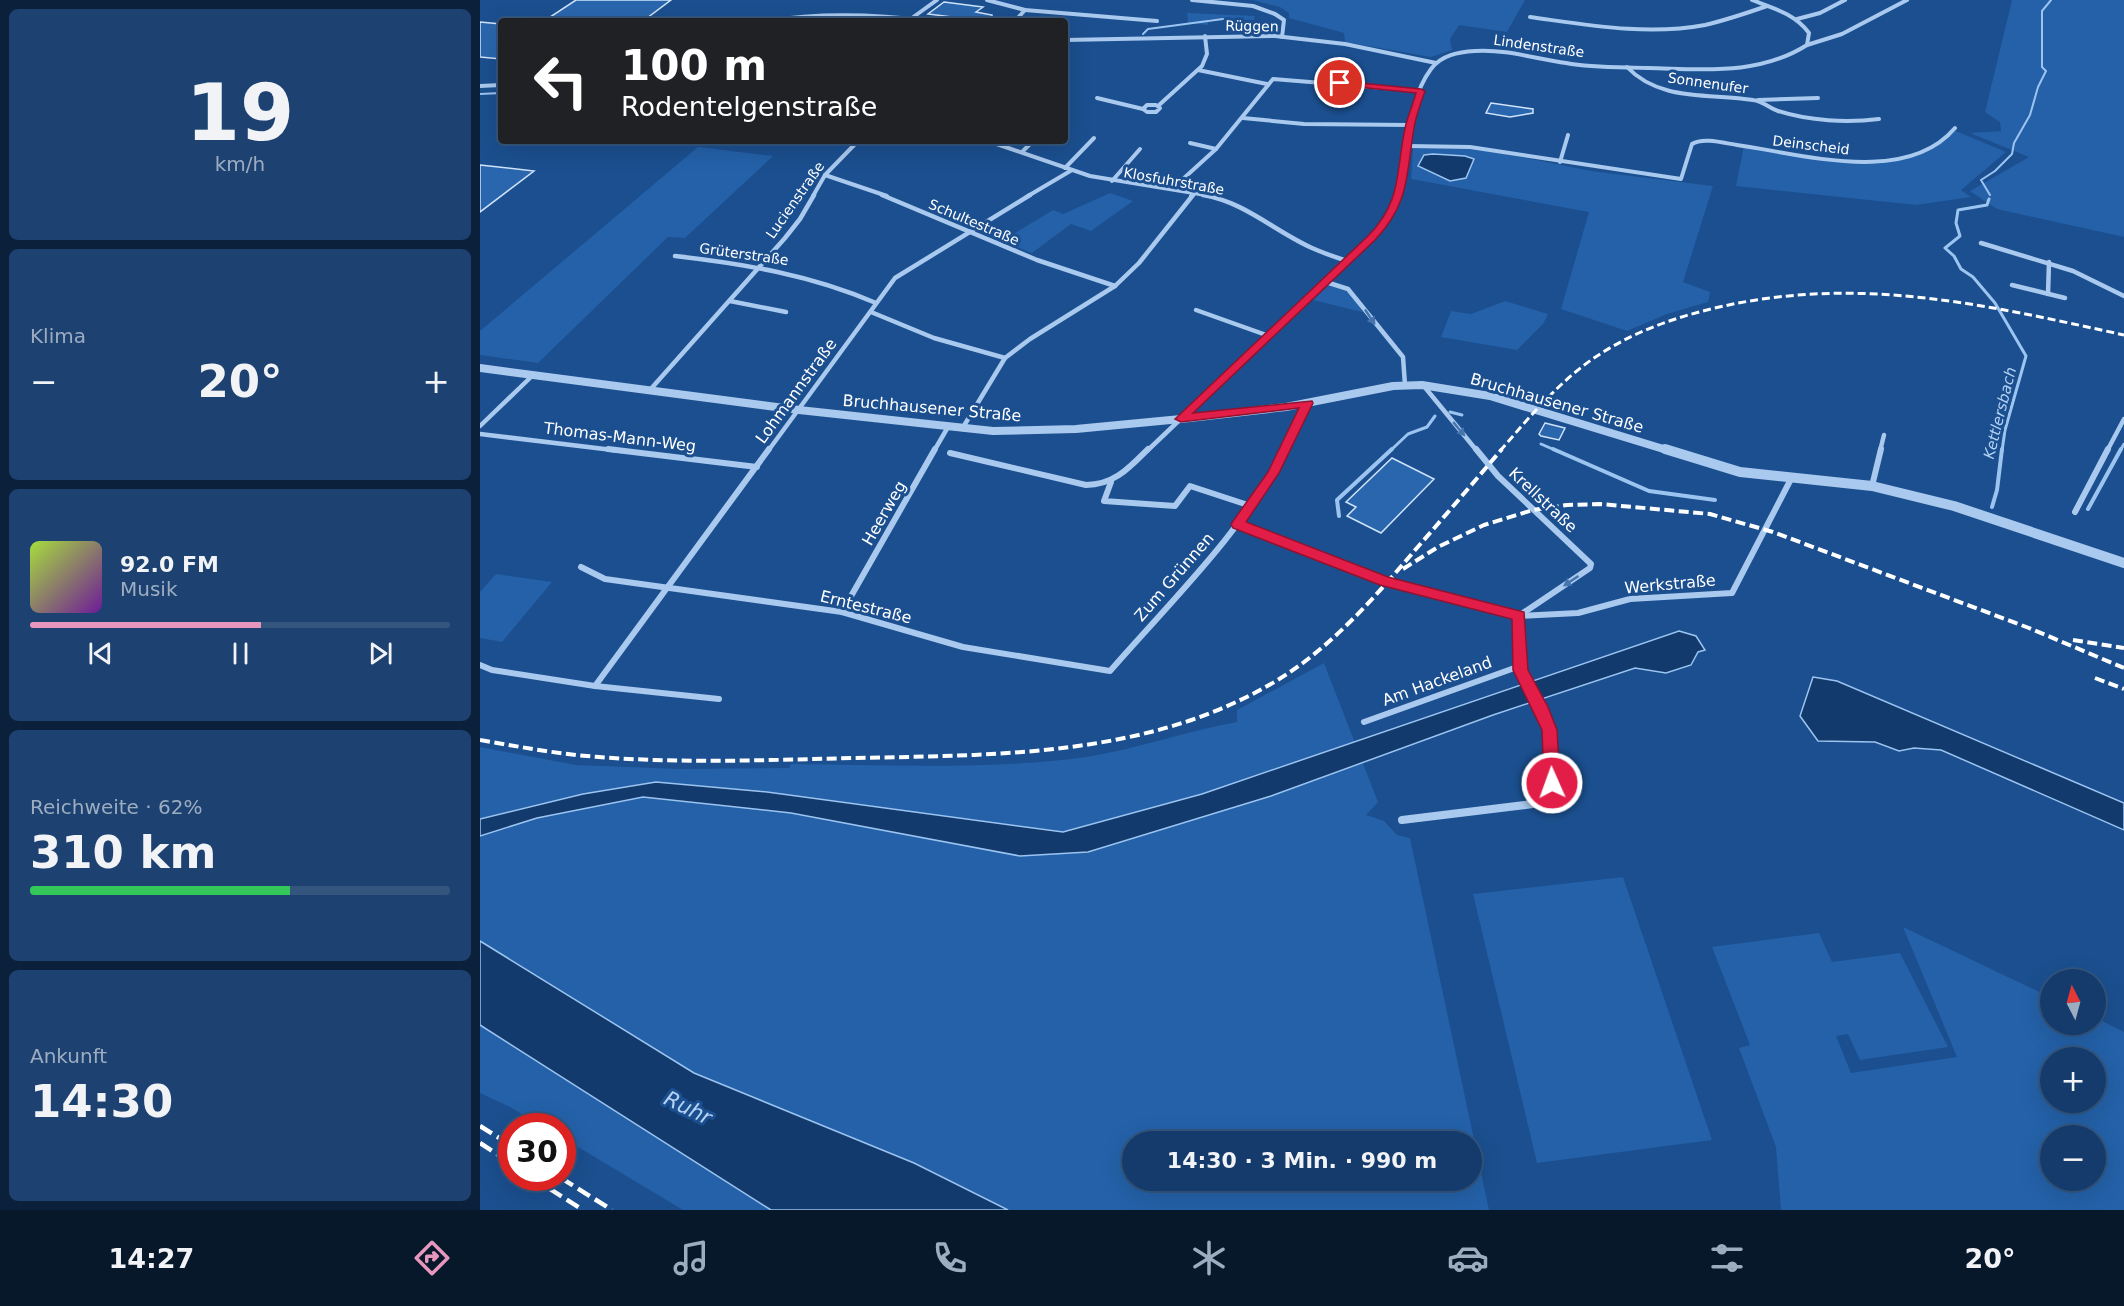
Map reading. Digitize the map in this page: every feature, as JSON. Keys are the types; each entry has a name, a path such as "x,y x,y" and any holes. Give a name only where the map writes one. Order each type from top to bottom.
{"street":[{"path":"797,18 837,14 912,18 937,0"},
{"path":"987,0 1025,10 1157,21"},
{"path":"1192,0 1248,4 1272,10 1285,22 1281,37"},
{"path":"1752,0 1797,19 1809,33 1807,45"},
{"path":"1797,19 1820,13 1845,0"},
{"name":"Lindenstraße","path":"1436,63 1456,54 1486,51 1565,64 1740,68 1767,63 1792,54 1807,45 1842,34 1908,0"},
{"path":"1530,17 1618,29 1661,31 1718,23 1767,6"},
{"path":"1018,18 1025,10"},
{"path":"1097,98 1143,109 1147,112 1159,110 1158,106 1198,70 1207,54 1204,36"},
{"name":"Rüggen","path":"1068,40 1119,42 1204,36 1281,37 1329,42 1436,63"},
{"path":"950,453 1086,485 1111,482 1124,474 1383,226 1396,206 1401,191 1410,125 1421,91 1429,72 1436,63"},
{"name":"Sonnenufer","path":"1627,67 1642,80 1673,91 1757,100 1818,98"},
{"path":"1198,70 1268,84"},
{"path":"1172,189 1216,149 1273,80 1280,78 1421,91"},
{"path":"480,86 498,85"},
{"name":"Sonnenufer","path":"1757,100 1776,110 1794,114 1864,121 1879,119"},
{"path":"1143,109 1150,105 1158,106"},
{"path":"1243,118 1304,124 1410,125"},
{"name":"Deinscheid","path":"1560,162 1681,179 1692,144 1697,141 1837,159 1893,160 1930,150 1941,143 1955,128"},
{"path":"1408,146 1470,147 1560,162 1568,135"},
{"path":"1065,168 1094,138"},
{"path":"1190,143 1216,149"},
{"name":"Lucienstraße","path":"649,392 762,266 800,219 825,175 855,144"},
{"name":"Klosfuhrstraße","path":"997,144 1065,168 1112,181 1195,192 1215,197 1245,208 1295,240 1347,261"},
{"path":"1022,152 1030,144"},
{"path":"1112,181 1140,149"},
{"name":"Lohmannstraße","path":"595,686 895,278 904,270 1072,170"},
{"name":"Schultestraße","path":"825,175 894,199 1059,268 1115,286"},
{"path":"962,429 1005,358 1030,339 1115,286 1139,263 1195,192"},
{"path":"1981,243 2049,262 2107,285 2124,297"},
{"name":"Grüterstraße","path":"675,256 762,266 817,279 876,303"},
{"path":"2048,294 2049,262"},
{"path":"1326,282 1348,289 1403,357 1404,385"},
{"path":"2012,285 2065,298"},
{"path":"730,302 786,312"},
{"path":"1196,310 1269,336"},
{"path":"871,312 934,338 1005,358"},
{"name":"Bruchhausener Straße","path":"480,368 649,392 962,429 1056,430 1181,419 1308,403 1404,385 1422,384 1490,396 1717,466 1791,479 1872,486 1954,506 2124,563"},
{"path":"482,423 532,376"},
{"name":"Krellstraße","path":"1422,384 1498,476 1591,564 1590,568 1519,616"},
{"name":"Zum Grünnen","path":"1110,671 1238,524 1273,473 1308,403"},
{"path":"2076,512 2124,419"},
{"name":"Heerweg","path":"842,612 948,427"},
{"name":"Thomas-Mann-Weg","path":"480,434 757,467"},
{"path":"1872,486 1884,435"},
{"name":"Werkstraße","path":"1519,616 1578,613 1630,600 1732,593 1791,479"},
{"path":"1111,482 1104,501 1175,506 1190,486 1251,506"},
{"path":"1238,524 1385,582 1519,616 1520,668 1543,711 1550,730 1552,783 1533,804 1402,820"},
{"name":"Erntestraße","path":"581,567 604,579 842,612 963,647 1110,671"},
{"path":"480,665 492,670 595,686 718,699"},
{"name":"Am Hackeland","path":"1364,722 1520,668"}],"shaded area":[{"path":"1252,0 1525,0 1507,32 1459,25 1450,39 1452,50 1431,57 1345,42 1344,33 1289,18 1289,13 1280,7"},
{"path":"2012,0 2124,0 2124,237 1997,209 1970,191 2029,157 1970,133 2001,131 2000,122 1985,112"},
{"path":"1187,13 1255,16 1254,20 1208,19 1208,25 1188,23"},
{"path":"1951,129 2006,152 1961,190 1971,197 1916,205 1736,186 1744,146 1824,158 1882,159 1909,155 1932,145"},
{"path":"698,147 773,156 685,238 668,237 538,363 480,355 480,331"},
{"path":"1413,148 1481,149 1591,171 1713,186 1683,282 1710,292 1708,302 1667,314 1627,331 1561,309 1589,212 1411,179"},
{"path":"1110,193 1133,201 1091,231 1071,224 1032,253 1002,241 1053,210 1063,214"},
{"path":"1329,285 1353,294 1362,312 1313,300"},
{"path":"1505,301 1548,314 1543,324 1517,350 1441,337 1451,311 1471,314"},
{"path":"496,574 552,582 502,642 480,638 480,592"},
{"path":"1324,663 1378,802 1366,815 1384,821 1397,835 1410,838 1472,1131 1122,1131 1122,1191 1482,1191 1482,1177 1489,1210 1008,1210 914,1163 694,1073 480,941 480,836 537,818 588,806 583,794 480,819 480,747 576,765 680,769 789,768 791,764 939,766 1013,764 1086,757 1237,722 1237,710"},
{"path":"1623,877 1712,1140 1537,1163 1473,894"},
{"path":"1903,927 2040,992 2040,1035 2106,1035 2106,1023 2124,1032 2124,1210 1781,1210 1776,1147 1739,1048 1750,1045 1712,947 1819,933 1832,962 1900,953 1948,1047 1860,1060 1848,1034 1836,1036 1851,1073 1957,1057"},
{"path":"480,1025 771,1210 683,1210 576,1146 576,1113 520,1113 480,1093"}],"water":[{"path":"1424,155 1465,156 1474,159 1466,178 1450,181 1418,166"},
{"path":"1679,631 1696,636 1705,650 1698,652 1691,665 1666,673 1635,668 1493,715 1271,796 1088,852 1020,856 791,813 643,797 537,818 480,836 480,819 583,794 656,782 767,792 1063,832 1202,794"},
{"path":"1813,677 1837,681 2124,803 2124,830 1941,750 1914,748 1899,751 1875,742 1818,741 1800,716"},
{"name":"Ruhr","path":"480,941 694,1073 914,1163 1008,1210 771,1210 480,1025"}],"building":[{"path":"576,0 671,0 647,18 549,18"},
{"path":"944,2 983,7 976,12 992,15 992,18 950,18 952,17 928,14"},
{"path":"480,22 498,24 498,59 480,57"},
{"path":"1491,103 1533,109 1533,113 1510,117 1486,113"},
{"path":"480,165 534,171 480,212"},
{"path":"1545,423 1565,428 1559,440 1539,434"},
{"path":"1392,458 1434,479 1381,533 1347,516 1356,507 1346,502"}],"waterway":[{"path":"1990,195 1981,180 1995,171 2012,154 2014,143 2030,115 2038,87 2046,71 2042,67 2042,11 2051,0"},
{"path":"1143,34 1148,29 1223,19"},
{"path":"480,94 498,93"},
{"name":"Kettlersbach","path":"1989,199 1987,205 1958,210 1956,223 1960,236 1945,248 1954,256 1961,269 1973,277 1995,303 2026,356 2005,430 2002,451"},
{"name":"Kettlersbach","path":"1450,412 1462,415"},
{"name":"Kettlersbach","path":"1390,451 1408,434 1427,427 1435,416"},
{"name":"Kettlersbach","path":"1541,444 1557,451"},
{"path":"2120,451 2124,444"},
{"name":"Kettlersbach","path":"1339,516 1337,500 1392,449"},
{"name":"Kettlersbach","path":"1553,449 1649,491 1715,500"},
{"name":"Kettlersbach","path":"1992,507 1997,490 2002,449"},
{"path":"2088,509 2121,449"}],"railway":[{"path":"1500,451 1561,385 1583,366 1613,346 1677,318 1764,299 1816,294 1918,297 2020,313 2124,335"},
{"path":"480,740 587,756 687,761 788,760 1018,752 1072,747 1125,738 1177,725 1227,706 1276,681 1334,637 1368,603 1502,449"},
{"path":"1403,569 1438,547 1484,525 1533,510 1567,505 1600,504 1710,514 1773,532 2029,628 2124,668"},
{"path":"2073,640 2124,648"},
{"path":"2095,678 2124,689"},
{"path":"480,1126 498,1137"},
{"path":"480,1143 498,1155"},
{"path":"576,1187 612,1210"},
{"path":"553,1191 583,1210"}],"route":[{"path":"1340,83 1421,91 1410,125 1401,191 1396,206 1383,226 1371,238 1181,419 1308,403 1273,473 1238,524 1385,582 1519,616 1520,666 1550,730 1552,783"}]}
